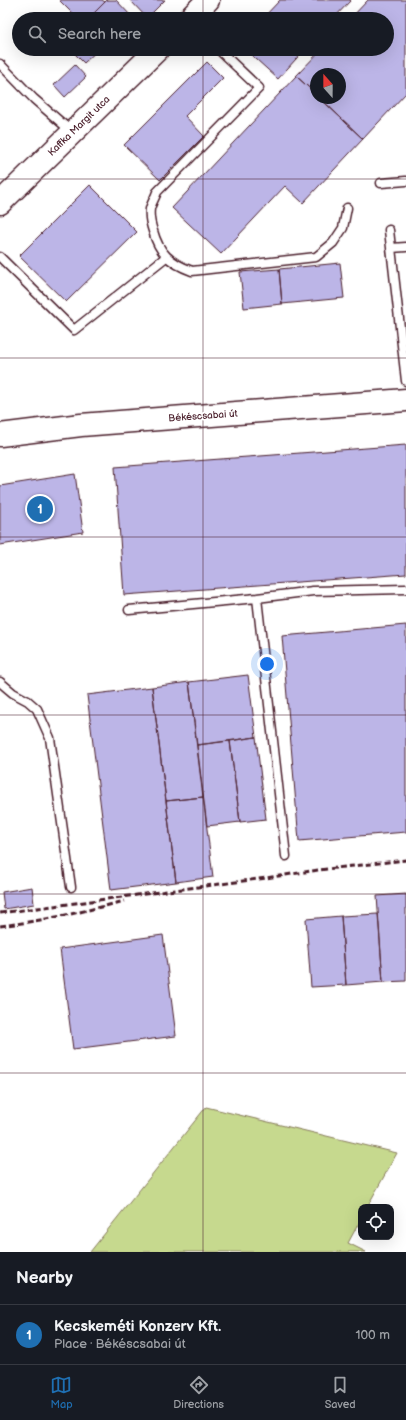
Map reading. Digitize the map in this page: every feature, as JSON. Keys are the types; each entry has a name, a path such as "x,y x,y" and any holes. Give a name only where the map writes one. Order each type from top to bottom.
{"street":[{"path":"196,12 208,0"},
{"name":"Kaffka Margit utca","path":"0,203 151,56"},
{"name":"Békéscsabai út","path":"0,435 81,425 406,400"}],"lane":[{"path":"225,56 259,88 158,192 150,210 151,225 157,244 166,257 179,266 192,271 316,257 333,243 343,228 347,208"},
{"path":"0,64 34,99 72,132"},
{"path":"381,183 406,181"},
{"path":"389,230 403,340 406,381"},
{"path":"391,248 406,247"},
{"path":"0,257 74,330 166,257"},
{"path":"129,610 257,598 313,591 406,589"},
{"path":"257,598 286,856"},
{"path":"0,682 13,693 28,701 37,709 50,738 71,887"}],"green space":[{"path":"206,1107 397,1153 369,1204 358,1204 358,1225 348,1243 366,1252 90,1252"}],"building":[{"path":"59,0 102,0 105,2 95,12 71,12"},
{"path":"107,0 116,0 127,12 95,12"},
{"path":"130,0 165,0 153,12 141,12"},
{"path":"280,0 351,0 340,12 269,12"},
{"path":"368,0 406,0 406,93 363,139 326,104 346,104 346,68 310,68 310,89 296,76 315,56 394,56 394,12 357,12"},
{"path":"77,56 92,56 84,63"},
{"path":"253,56 299,56 278,79"},
{"path":"207,62 223,78 185,116 204,136 160,180 124,145"},
{"path":"75,65 86,77 65,97 54,85"},
{"path":"296,76 310,89 310,104 326,104 363,139 303,203 285,186 221,254 172,208"},
{"path":"90,185 137,232 66,302 19,256"},
{"path":"340,263 344,298 282,304 279,269"},
{"path":"279,269 282,304 244,308 240,272"},
{"path":"406,445 406,574 124,595 115,467"},
{"path":"75,474 83,532 0,545 0,486"},
{"path":"406,625 406,832 299,841 282,636"},
{"path":"248,675 256,737 197,745 189,682"},
{"path":"189,682 203,797 166,801 152,687"},
{"path":"152,687 176,882 111,890 87,695"},
{"path":"256,737 266,819 240,822 230,741"},
{"path":"230,741 240,822 207,826 197,745"},
{"path":"203,797 213,877 176,882 166,801"},
{"path":"32,887 34,904 4,909 2,892"},
{"path":"406,894 406,981 383,982 377,896"},
{"path":"378,914 383,982 346,985 341,916"},
{"path":"341,916 346,985 311,987 306,919"},
{"path":"163,935 176,1036 73,1049 60,949"}],"railway":[{"path":"0,913 318,870 406,860"},
{"path":"0,926 62,916 124,901"}],"place":[{"name":"Kecskeméti Konzerv Kft.","path":"40,509"}]}
